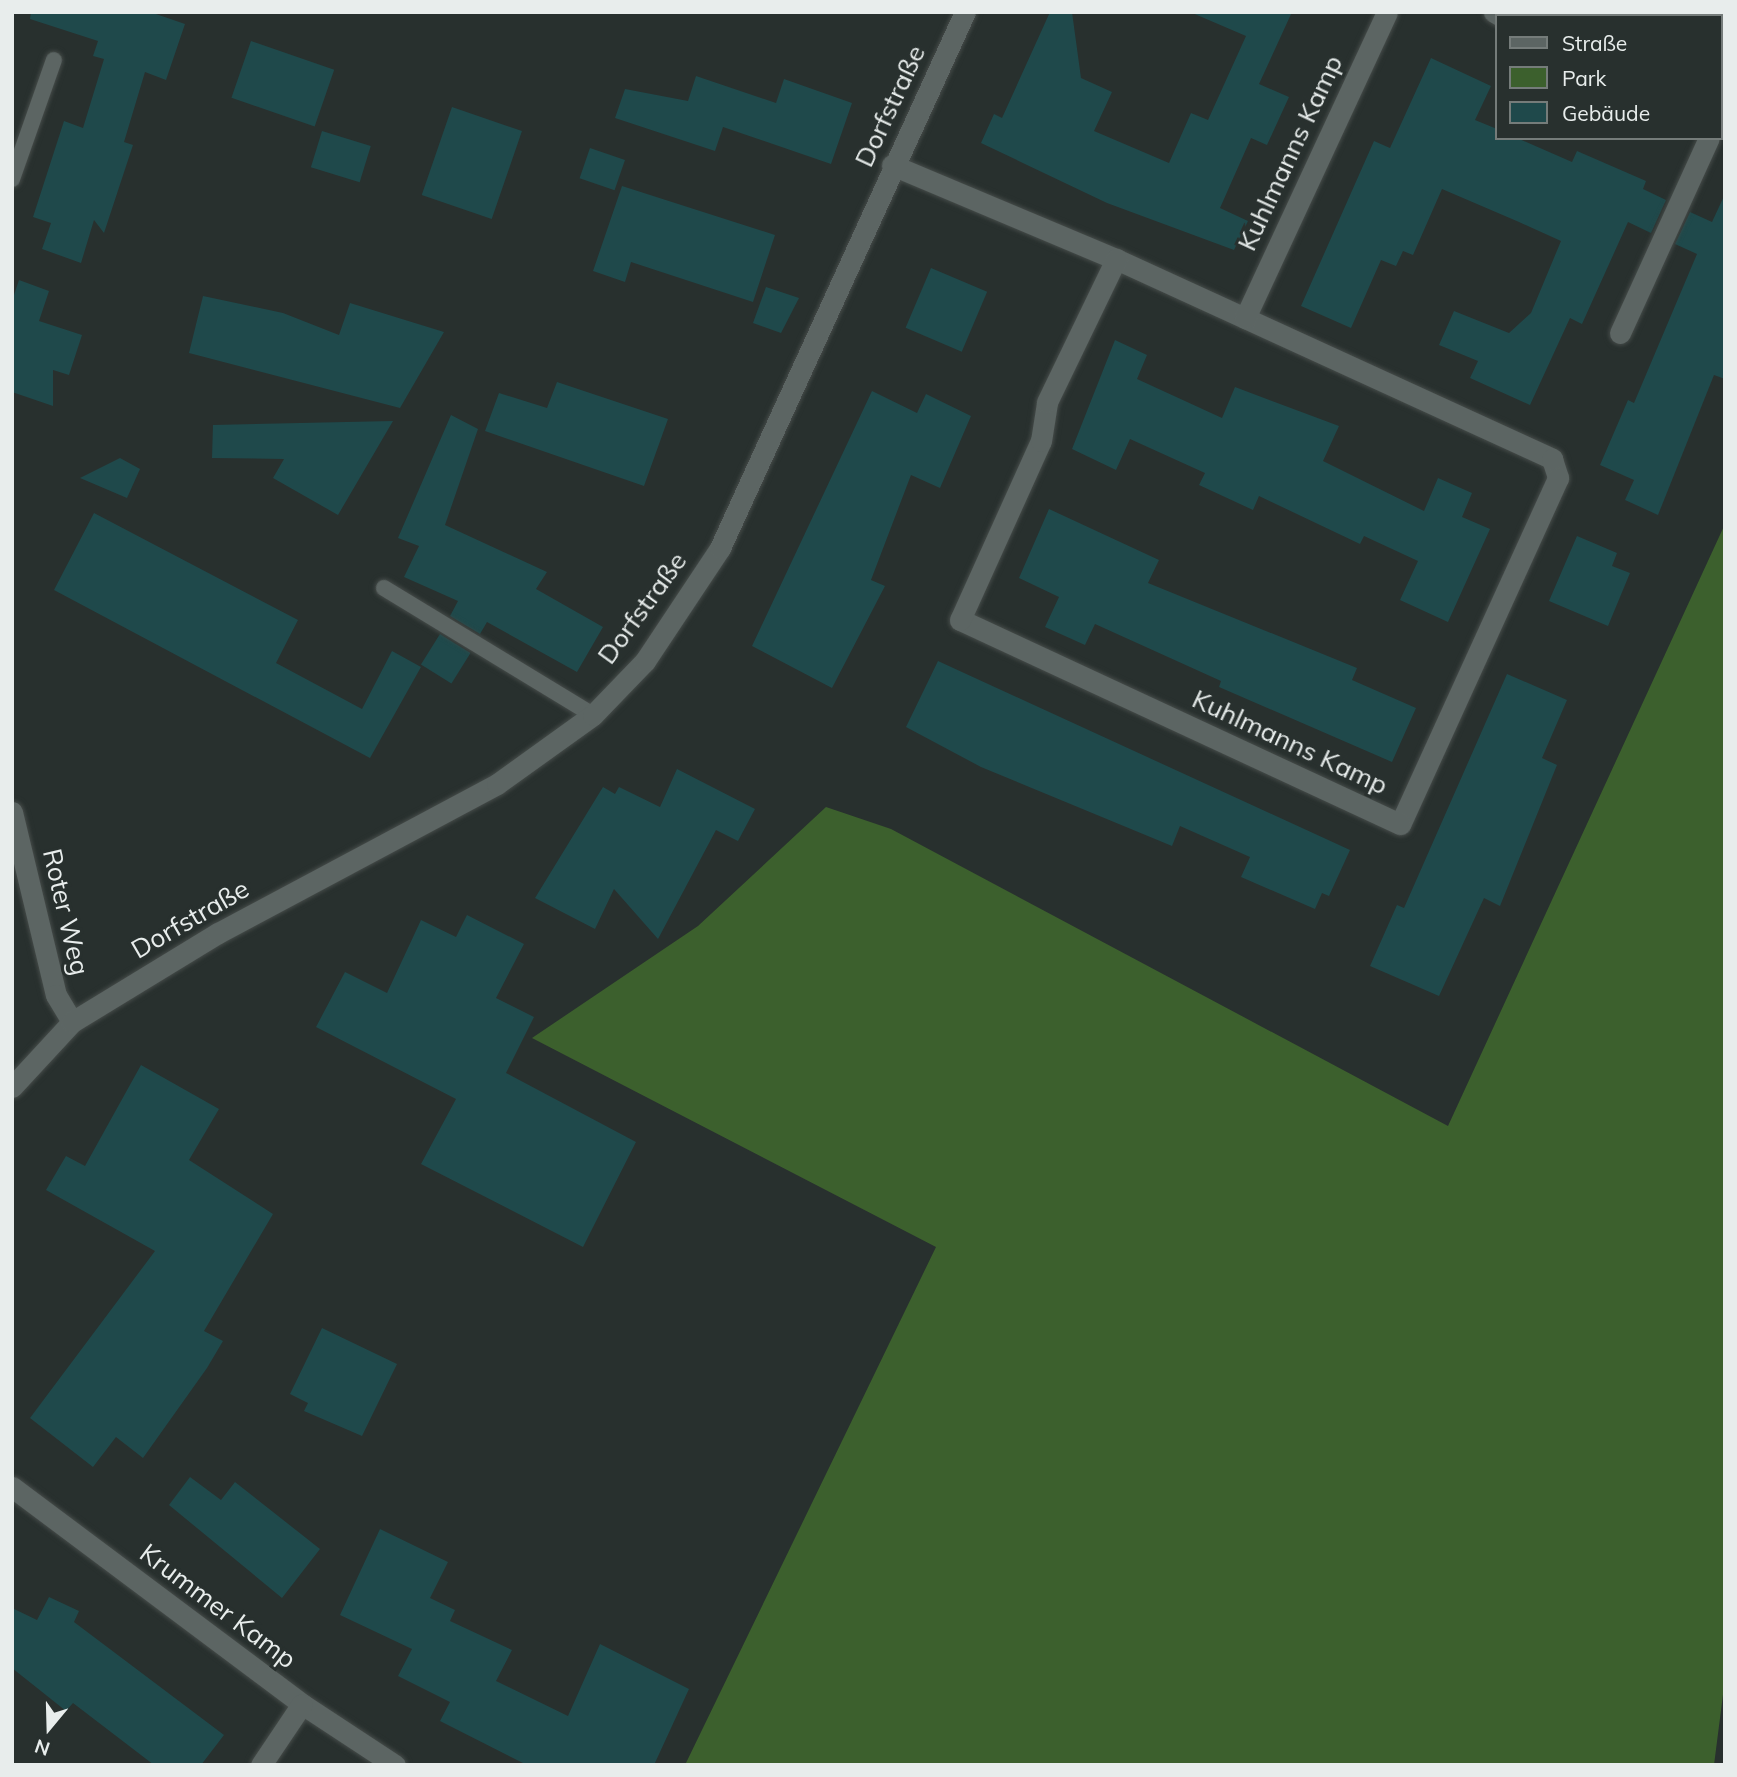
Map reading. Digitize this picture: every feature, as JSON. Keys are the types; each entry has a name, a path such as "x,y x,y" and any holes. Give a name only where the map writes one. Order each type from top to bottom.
{"street":[{"name":"Dorfstraße","path":"12,1087 72,1022 218,933 497,784 593,715 645,661 720,548 892,165 965,12"},
{"name":"Kuhlmanns Kamp","path":"1245,317 1387,12"},
{"path":"1620,333 1708,140"},
{"name":"Kuhlmanns Kamp","path":"892,165 1116,258 1552,459 1558,478 1400,824 960,620 1041,441 1047,402 1116,258"},
{"name":"Roter Weg","path":"12,812 56,995 72,1022"},
{"name":"Krummer Kamp","path":"12,1487 302,1704 395,1765"},
{"path":"261,1765 302,1704"}],"lane":[{"path":"12,179 54,60"},
{"path":"384,588 593,715"}],"green space":[{"path":"1725,524 1725,1679 1714,1765 685,1765 936,1247 532,1038 698,926 826,807 891,829 1448,1126"}],"building":[{"path":"31,12 150,12 185,24 166,80 145,72 124,142 133,145 104,233 94,220 81,263 42,249 51,223 33,217 64,121 83,128 104,59 93,56 98,41 30,19"},
{"path":"1050,12 1072,12 1081,78 1112,92 1094,131 1169,163 1191,113 1208,120 1246,36 1190,12 1292,12 1259,84 1289,97 1267,145 1251,138 1220,208 1248,221 1234,250 1107,203 981,143 994,114 1002,118"},
{"path":"251,41 334,70 315,126 231,98"},
{"path":"1431,58 1491,86 1475,120 1496,129 1496,140 1522,140 1572,162 1577,151 1646,181 1643,189 1666,200 1651,233 1628,222 1582,324 1570,318 1530,405 1470,378 1478,361 1439,345 1454,311 1509,333 1531,313 1561,241 1519,222 1442,189 1413,255 1403,251 1396,266 1381,260 1351,328 1301,306 1374,141 1390,148"},
{"path":"696,76 776,103 784,79 852,103 831,164 723,127 715,151 615,118 625,89 688,101"},
{"path":"452,107 522,131 492,219 422,195"},
{"path":"322,131 371,146 360,182 311,167"},
{"path":"590,148 625,160 615,190 580,178"},
{"path":"622,186 775,235 753,302 631,262 625,282 593,271"},
{"path":"1725,194 1725,379 1714,375 1658,515 1625,500 1634,480 1600,465 1628,400 1634,403 1697,254 1675,244 1690,212 1712,222"},
{"path":"931,268 987,292 962,352 906,328"},
{"path":"19,280 49,291 39,321 82,335 69,375 53,370 53,406 12,392 12,301"},
{"path":"766,287 799,298 781,333 753,323"},
{"path":"203,296 283,313 339,335 350,303 444,332 400,408 189,353"},
{"path":"1115,340 1147,355 1137,379 1222,418 1235,387 1339,426 1323,461 1424,511 1438,478 1472,493 1462,517 1490,529 1448,622 1400,600 1418,561 1364,536 1360,544 1259,496 1253,510 1199,485 1205,473 1130,439 1116,470 1072,449"},
{"path":"557,382 668,419 644,486 485,431 499,393 547,408"},
{"path":"872,391 917,413 926,394 971,416 940,488 911,475 871,580 885,586 832,688 752,646"},
{"path":"451,415 478,429 445,525 547,572 536,589 603,627 577,672 487,622 480,634 450,616 458,601 404,577 419,546 398,538"},
{"path":"393,421 338,515 273,478 284,459 212,458 213,425"},
{"path":"120,458 140,469 127,498 80,478"},
{"path":"1049,509 1159,560 1148,583 1357,668 1352,680 1416,708 1392,762 1219,687 1221,681 1095,624 1085,645 1045,627 1059,597 1019,578"},
{"path":"94,513 298,620 276,663 362,709 392,651 421,667 370,758 54,590"},
{"path":"1577,536 1617,553 1612,566 1630,573 1608,626 1549,601"},
{"path":"440,634 471,653 451,684 421,665"},
{"path":"938,661 1350,850 1329,896 1322,893 1315,909 1241,877 1250,857 1180,826 1172,846 981,767 906,727"},
{"path":"1507,674 1567,700 1542,758 1557,765 1500,906 1484,898 1439,996 1370,966 1397,905 1404,908"},
{"path":"677,769 755,809 738,841 716,830 658,939 614,889 595,929 535,898 603,787 615,794 619,787 660,807"},
{"path":"467,915 524,944 496,998 534,1017 506,1073 636,1142 583,1247 421,1164 456,1099 316,1027 345,972 387,993 421,920 456,937"},
{"path":"141,1065 219,1109 189,1160 273,1214 204,1331 223,1341 143,1458 116,1437 93,1467 30,1418 155,1251 46,1190 66,1156 85,1166"},
{"path":"322,1328 397,1364 362,1436 304,1411 308,1403 290,1394"},
{"path":"190,1477 221,1500 235,1482 320,1549 282,1598 169,1505"},
{"path":"380,1529 448,1562 430,1598 455,1610 450,1621 512,1650 496,1681 568,1716 600,1644 689,1689 654,1765 527,1765 440,1721 450,1702 398,1676 412,1649 340,1615"},
{"path":"49,1597 79,1611 74,1622 224,1735 201,1765 154,1765 73,1703 66,1711 12,1668 12,1608 37,1620"}]}
